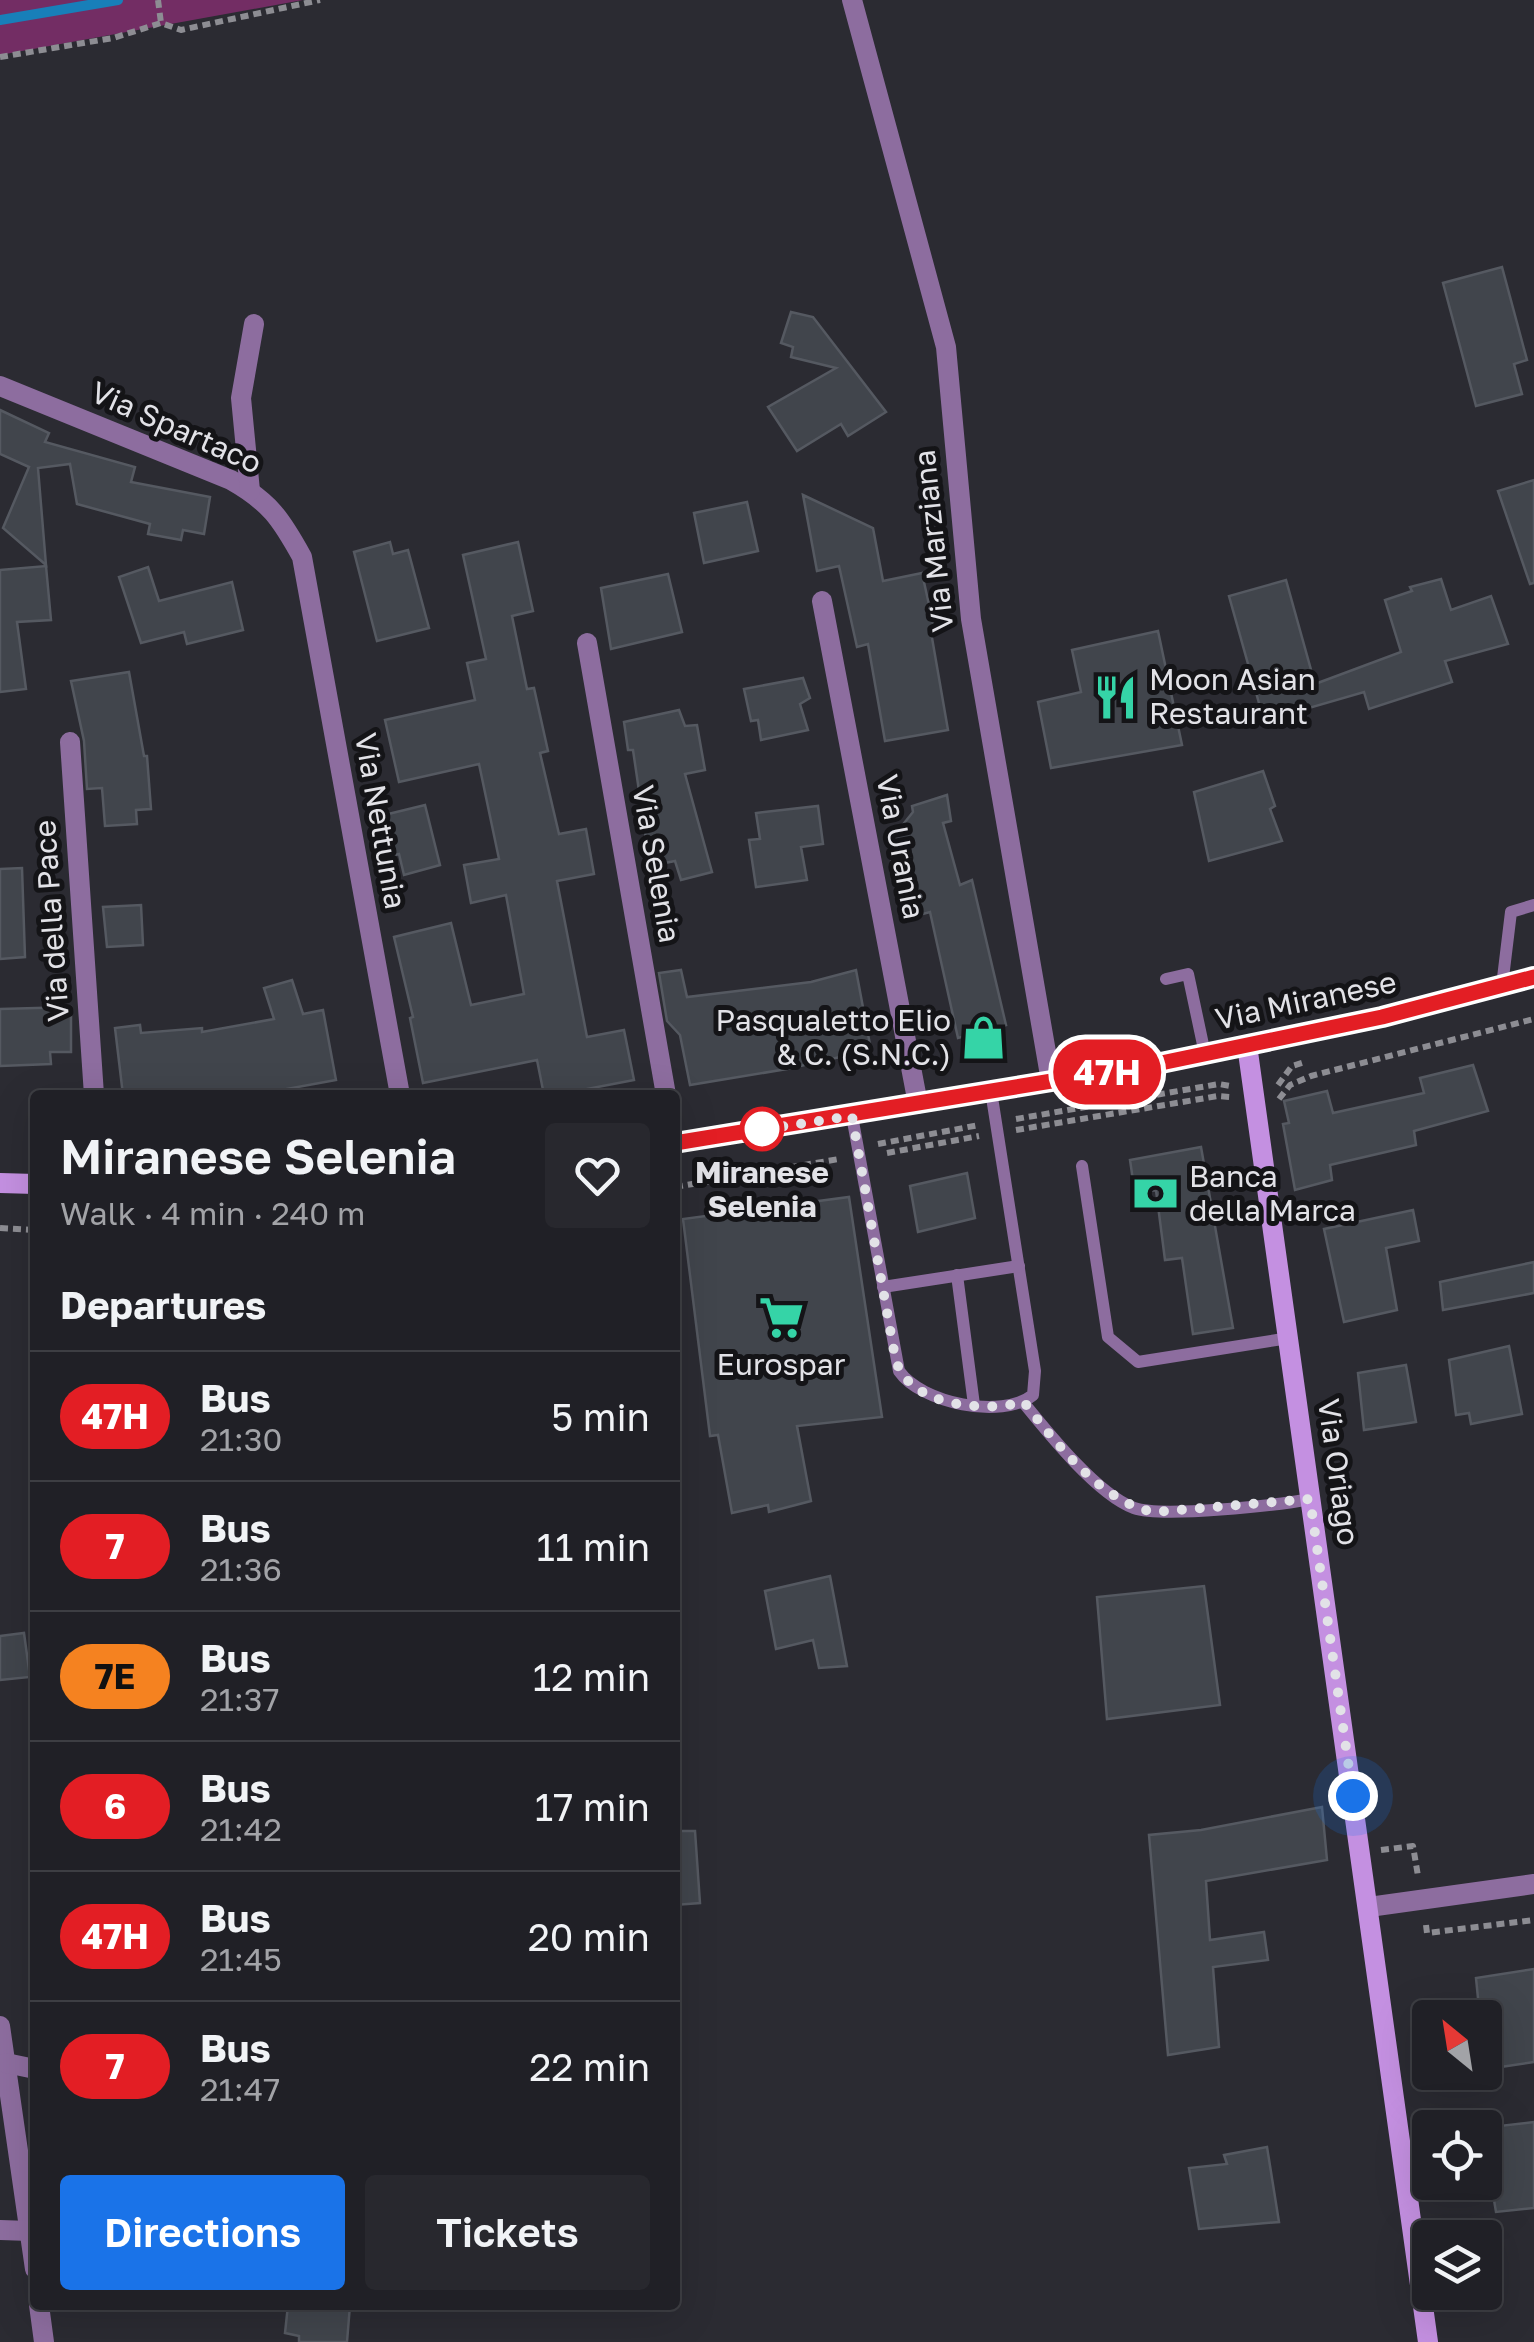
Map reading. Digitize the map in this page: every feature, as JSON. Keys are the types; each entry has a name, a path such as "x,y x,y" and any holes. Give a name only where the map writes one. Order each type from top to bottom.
{"street":[{"name":"Via Marziana","path":"852,0 946,346 971,619 1051,1081"},
{"path":"250,491 241,398 254,324"},
{"name":"Via Spartaco","path":"0,386 260,496 284,525 302,557"},
{"name":"Via Nettunia","path":"302,557 399,1090"},
{"name":"Via Urania","path":"822,601 918,1104"},
{"name":"Via Selenia","path":"588,643 665,1090"},
{"name":"Via della Pace","path":"70,742 94,1090"},
{"name":"Via Miranese","path":"680,1141 852,1116 1205,1054 1382,1017 1534,977"},
{"name":"Via Oriago","path":"1247,1045 1428,2342"},
{"path":"0,1183 30,1184"},
{"path":"1369,1907 1534,1884"},
{"path":"0,2026 30,2231 0,2230"},
{"path":"6,2063 30,2069"},
{"path":"41,2310 44,2342"}],"lane":[{"path":"1502,986 1510,912 1534,905"},
{"path":"1166,979 1188,974 1205,1054"},
{"path":"852,1116 900,1374 931,1395 950,1402 1024,1402 1033,1396 1036,1380 991,1091"},
{"path":"1082,1166 1108,1337 1138,1362 1289,1338"},
{"path":"883,1287 1018,1266"},
{"path":"956,1275 974,1405"},
{"path":"1024,1402 1060,1448 1124,1503 1138,1509 1168,1512 1310,1499"}],"path":[{"path":"158,0 161,23"},
{"path":"0,58 114,38 161,23 181,30 320,0"},
{"path":"1278,1100 1290,1086 1311,1076 1534,1020"},
{"path":"1021,1118 1220,1084 1240,1094"},
{"path":"885,1142 966,1128"},
{"path":"680,1186 840,1158"},
{"path":"0,1228 30,1230"},
{"path":"1379,1850 1413,1846 1419,1882"},
{"path":"1426,1925 1427,1933 1534,1920"}],"shaded area":[{"path":"0,0 303,0 0,55"}],"building":[{"path":"1502,267 1527,360 1514,364 1522,394 1476,406 1443,283"},
{"path":"791,312 813,317 886,412 848,436 841,424 797,451 768,407 836,368 791,357 793,347 781,343"},
{"path":"0,410 49,433 45,442 135,467 131,482 210,497 204,534 183,530 181,540 148,534 150,524 77,504 70,464 38,468 46,565 3,528 29,467 0,454"},
{"path":"1534,480 1534,583 1530,584 1498,491"},
{"path":"803,495 873,528 883,581 922,573 935,632 931,632 948,730 885,741 868,644 857,647 839,566 817,571"},
{"path":"747,502 758,551 704,563 694,513"},
{"path":"390,542 393,554 408,550 429,628 377,641 354,552"},
{"path":"518,542 533,611 512,616 527,689 534,688 548,751 540,753 559,834 586,829 594,874 557,881 587,1037 624,1030 634,1080 582,1090 543,1090 537,1060 423,1083 410,1018 413,1017 394,937 451,923 471,1005 524,994 506,895 471,903 464,865 499,859 479,764 399,782 385,720 475,700 467,663 486,659 463,555"},
{"path":"46,566 51,620 17,622 26,689 0,692 0,570"},
{"path":"148,567 159,601 232,582 243,630 187,644 184,632 141,643 119,577"},
{"path":"668,574 682,632 611,649 601,588"},
{"path":"1441,579 1451,610 1491,596 1508,644 1445,661 1452,682 1369,709 1364,692 1264,721 1229,596 1286,580 1315,684 1401,652 1385,600 1412,591 1410,587"},
{"name":"Moon Asian Restaurant","path":"1158,631 1182,745 1051,768 1038,702 1081,692 1072,650"},
{"path":"129,672 147,756 151,809 136,810 137,824 105,826 102,788 87,789 84,741 71,681"},
{"path":"803,678 810,698 800,704 808,730 761,740 758,720 751,721 744,689"},
{"path":"679,710 685,726 697,725 705,770 685,774 712,872 681,880 675,861 650,866 633,750 628,750 624,722"},
{"path":"1263,771 1275,806 1270,809 1282,841 1209,861 1194,792"},
{"path":"947,795 951,821 943,823 960,885 972,880 1006,1025 958,1038 930,912 904,919 886,833 901,827 913,812 912,806"},
{"path":"425,805 440,865 404,875 399,854 382,858 372,818"},
{"path":"818,806 823,844 801,847 807,880 756,887 749,840 760,839 756,813"},
{"path":"22,868 25,957 0,959 0,869"},
{"path":"141,905 143,945 107,947 103,907"},
{"path":"681,970 687,997 811,982 856,970 871,1050 690,1085 680,1035 667,1021 659,973"},
{"path":"292,980 303,1014 323,1010 336,1080 281,1090 122,1090 115,1028 140,1025 141,1033 202,1028 202,1032 274,1019 264,988"},
{"path":"71,1007 71,1052 50,1052 51,1064 0,1066 0,1009"},
{"path":"1473,1065 1488,1111 1414,1131 1416,1145 1330,1165 1332,1180 1295,1190 1283,1124 1289,1123 1284,1101 1327,1091 1333,1113 1424,1093 1420,1078"},
{"path":"1201,1147 1233,1328 1193,1334 1182,1258 1165,1260 1156,1190 1135,1194 1130,1160"},
{"path":"967,1173 975,1218 918,1232 910,1186"},
{"name":"Eurospar","path":"849,1197 882,1417 797,1426 811,1501 769,1512 768,1505 732,1513 718,1435 710,1436 683,1219"},
{"path":"1413,1210 1419,1241 1386,1248 1397,1310 1344,1322 1324,1229"},
{"path":"1534,1262 1534,1293 1443,1310 1440,1282"},
{"path":"1509,1346 1522,1414 1471,1424 1469,1413 1456,1415 1449,1360"},
{"path":"1406,1365 1416,1422 1364,1430 1358,1373"},
{"path":"830,1576 847,1666 819,1668 813,1640 776,1649 765,1591"},
{"path":"1204,1586 1220,1705 1107,1719 1097,1597"},
{"path":"24,1633 30,1677 0,1680 0,1636"},
{"path":"1322,1807 1327,1860 1206,1881 1210,1940 1264,1932 1268,1960 1213,1967 1219,2047 1168,2055 1149,1835 1201,1830"},
{"path":"680,1831 695,1831 700,1903 680,1905"},
{"path":"1534,1969 1534,2062 1502,2067 1502,2000 1478,2000 1476,1978"},
{"path":"1534,2122 1534,2208 1496,2212 1494,2200 1502,2200 1502,2126"},
{"path":"1267,2147 1279,2222 1199,2229 1189,2168 1227,2164 1224,2155"},
{"path":"287,2310 350,2310 347,2342 299,2342 299,2336 285,2333"}],"waterway":[{"path":"0,20 118,0"}],"bus line":[{"name":"47H","path":"680,1142 1161,1063 1382,1017 1534,977"}],"place":[{"name":"Moon Asian Restaurant","path":"1116,697"},
{"name":"Pasqualetto Elio & C. (S.N.C.)","path":"984,1038"},
{"name":"Miranese Selenia","path":"762,1129"},
{"name":"Banca della Marca","path":"1156,1194"},
{"name":"Eurospar","path":"781,1318"}],"route":[{"path":"762,1129 746,1132 852,1116 895,1357 907,1382 931,1395 964,1405 1024,1402 1060,1448 1124,1503 1138,1509 1154,1512 1310,1499 1353,1796"}]}
